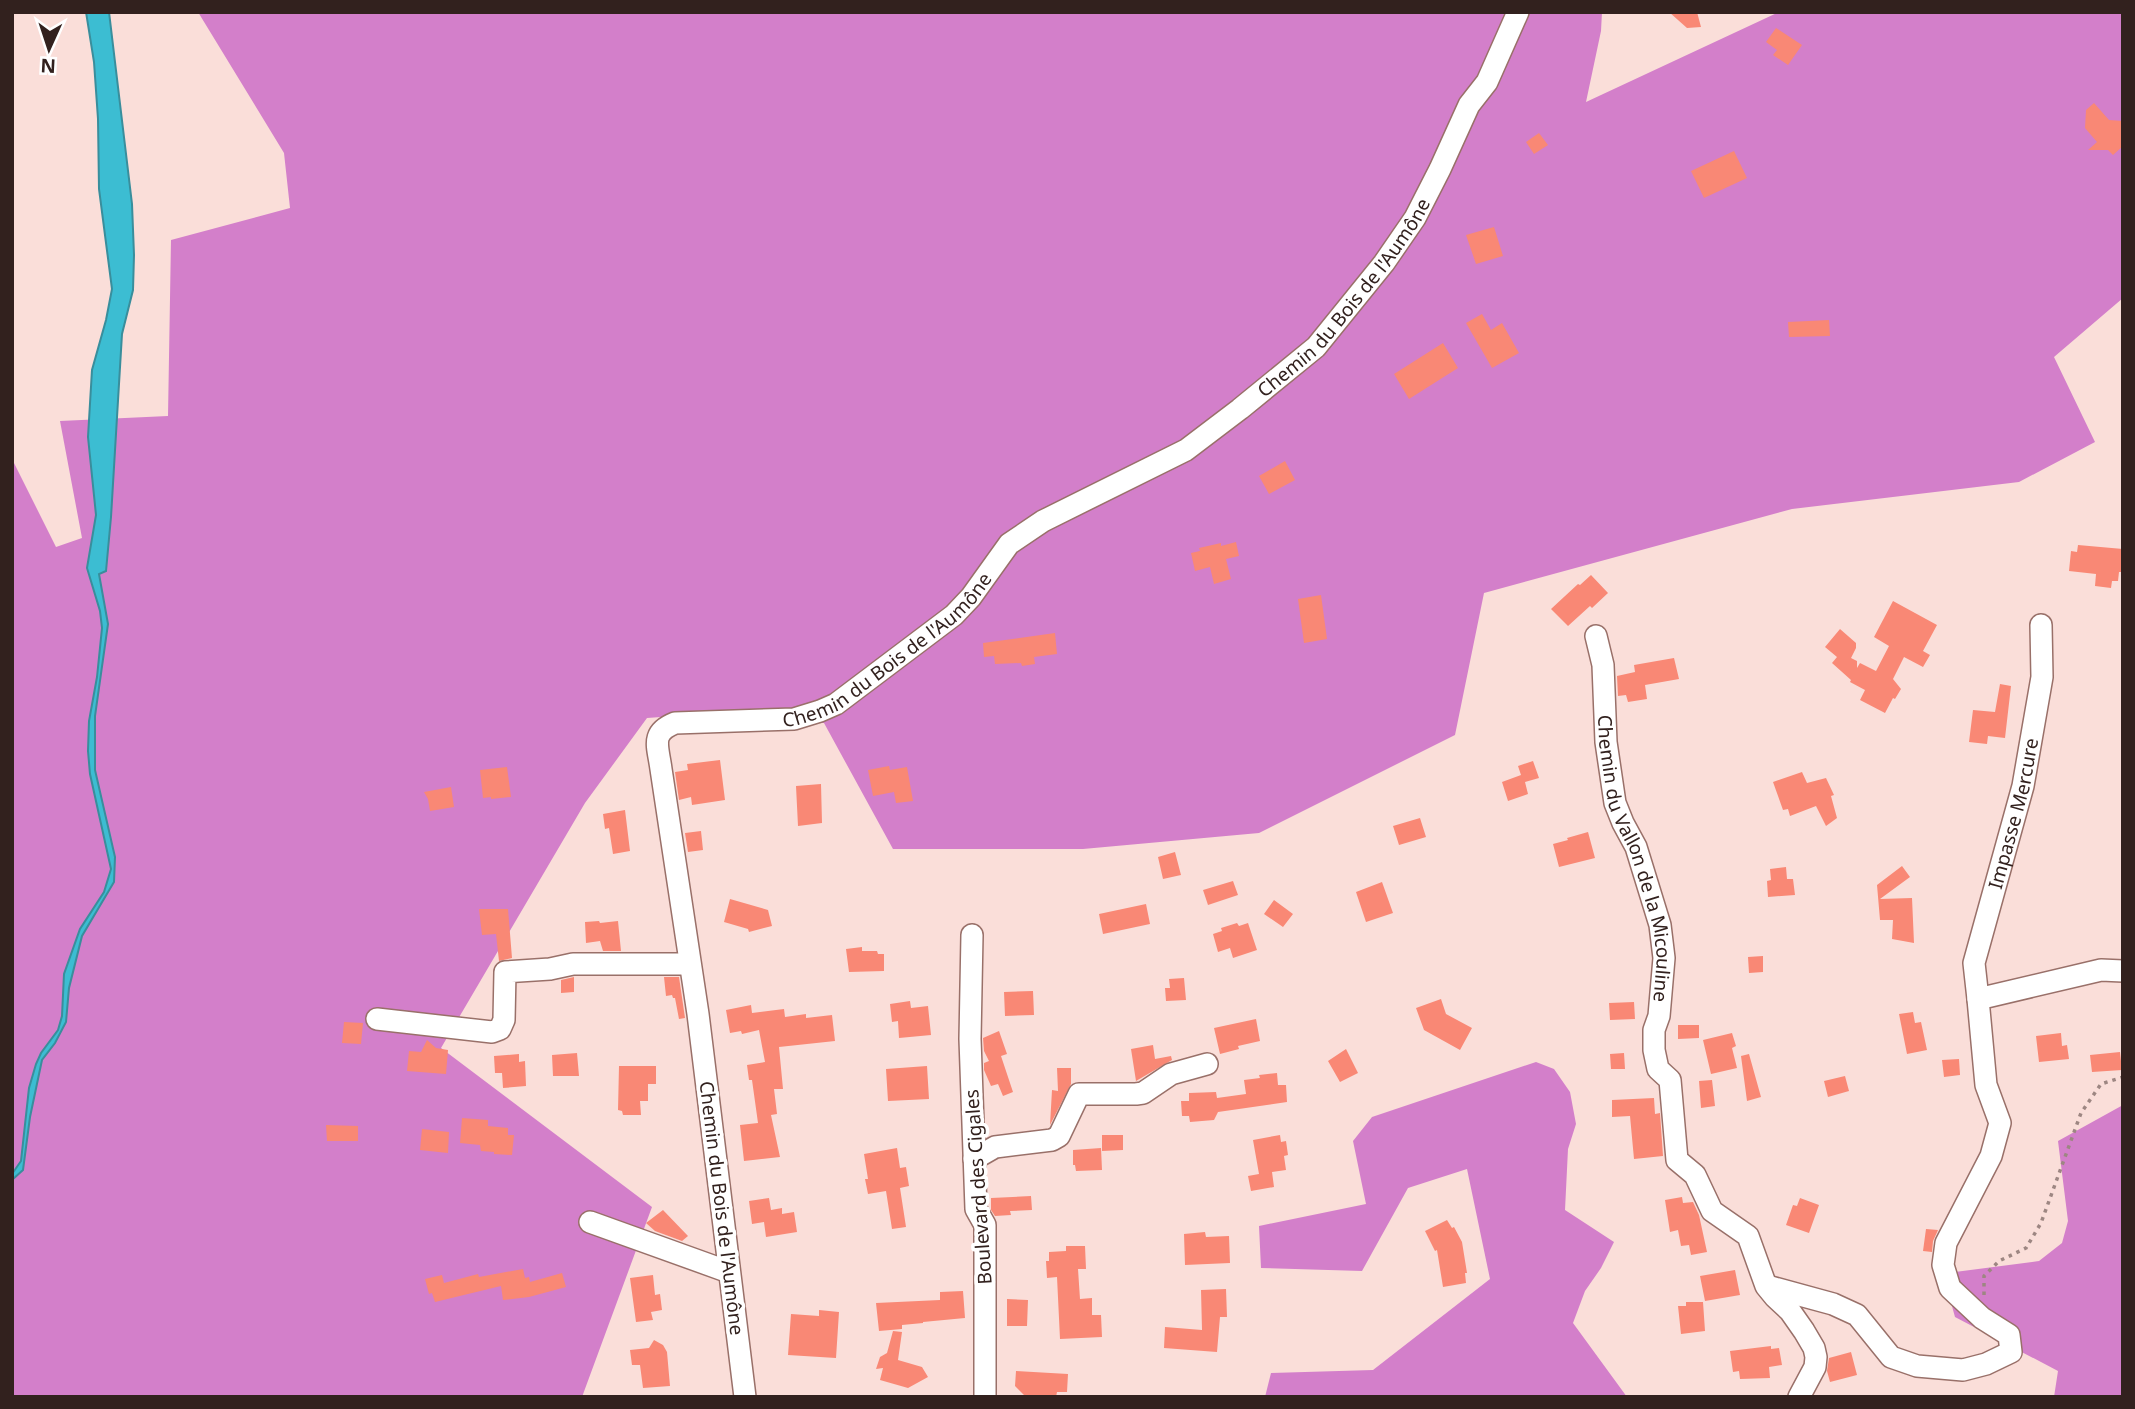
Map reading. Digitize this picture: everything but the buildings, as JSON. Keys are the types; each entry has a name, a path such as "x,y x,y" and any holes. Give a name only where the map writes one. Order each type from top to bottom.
{"street":[{"name":"Chemin du Bois de l'Aumône","path":"745,1397 698,1014 661,769 657,738 659,732 675,723 794,719 836,704 954,615 971,597 1009,544 1043,521 1186,450 1316,347 1384,263 1415,218 1469,105 1487,82 1518,12"},
{"name":"Impasse Mercure","path":"1766,1286 1833,1304 1857,1315 1891,1357 1917,1366 1963,1370 1986,1364 2011,1352 2009,1335 1982,1318 1950,1288 1942,1265 1946,1243 1991,1156 2000,1123 1986,1084 1974,962 2023,786 2042,677 2041,625"},
{"name":"Chemin du Vallon de la Micouline","path":"1596,636 1603,666 1606,742 1615,803 1636,847 1660,925 1664,958 1659,1016 1654,1030 1654,1050 1658,1069 1670,1080 1677,1160 1695,1175 1713,1211 1748,1236 1766,1286 1790,1311 1814,1348 1815,1367 1799,1397"},
{"name":"Boulevard des Cigales","path":"972,935 970,1039 976,1209 985,1225 985,1397"},
{"path":"377,1019 492,1032 500,1029 504,1020 505,971 550,969 573,964 690,964"},
{"path":"1978,999 2101,970 2123,971"},
{"path":"974,1159 995,1147 1052,1140 1059,1136 1079,1094 1143,1093 1171,1074 1207,1064"},
{"path":"590,1222 729,1272"}],"path":[{"path":"1982,1318 1985,1306 1984,1276 1999,1261 2026,1248 2042,1223 2081,1113 2101,1084 2123,1077"}],"shaded area":[{"path":"198,12 1602,12 1601,31 1586,102 1779,12 2123,12 2123,298 2054,357 2095,442 2019,482 1792,509 1484,593 1455,735 1259,833 1083,849 893,849 824,723 717,713 647,718 585,803 441,1048 652,1207 582,1397 12,1397 12,459 56,547 82,538 60,421 168,416 171,240 290,208 284,153"},
{"path":"1536,1062 1554,1069 1570,1092 1576,1124 1568,1149 1565,1210 1614,1242 1585,1291 1573,1323 1627,1397 1265,1397 1271,1373 1373,1370 1490,1279 1467,1169 1408,1188 1362,1271 1261,1268 1259,1226 1366,1204 1353,1141 1372,1117"},
{"path":"2123,1105 2123,1397 2054,1397 2058,1371 1955,1317 1948,1292 1955,1272 2039,1261 2062,1243 2068,1221 2058,1141"}],"water":[{"path":"86,12 109,12 132,204 134,255 133,290 122,334 106,571 99,574 108,624 95,716 95,770 115,857 114,882 82,936 69,988 66,1022 42,1060 30,1117 23,1170 12,1180 12,1174 21,1161 29,1088 36,1064 58,1030 62,1016 64,974 80,929 104,892 111,869 90,774 88,751 89,721 102,628 100,611 87,568 96,515 88,437 92,370 112,289 99,189 94,62"}]}
